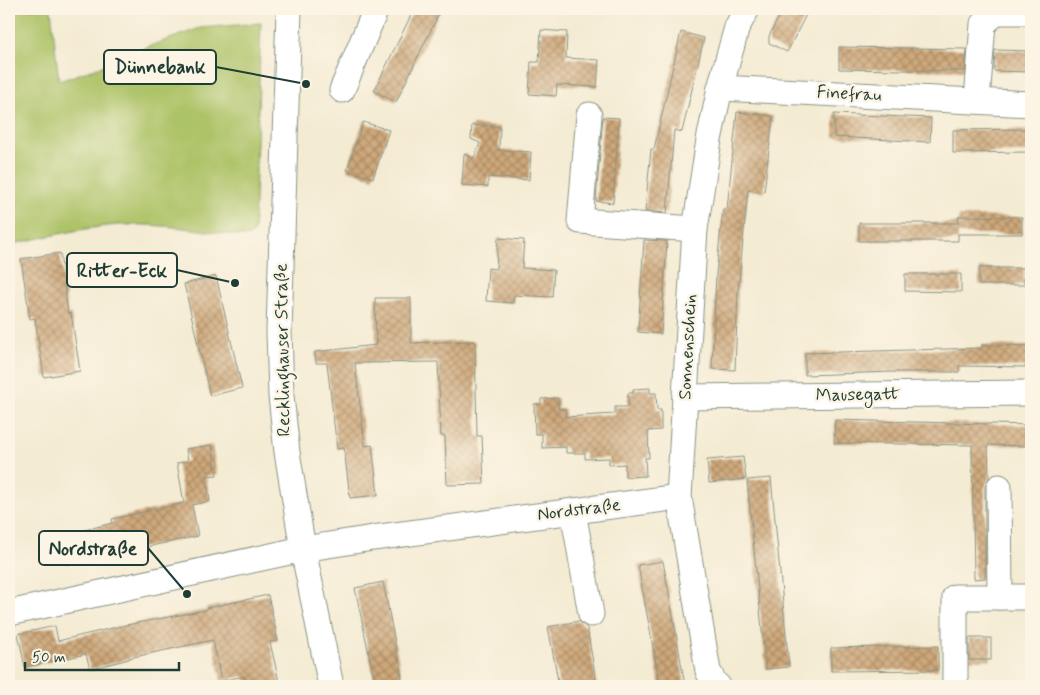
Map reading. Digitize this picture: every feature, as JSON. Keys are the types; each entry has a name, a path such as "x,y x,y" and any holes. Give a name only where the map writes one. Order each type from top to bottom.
{"street":[{"name":"Recklinghauser Straße","path":"289,9 281,251 281,396 287,452 303,549 331,686"},
{"path":"342,90 376,9"},
{"name":"Sonnenschein","path":"718,686 708,671 679,498 695,229 708,140 720,88 737,27 747,9"},
{"path":"977,100 983,24 997,12 1031,12"},
{"name":"Finefrau","path":"720,88 1031,104"},
{"path":"589,115 580,220 695,229"},
{"name":"Mausegatt","path":"685,397 1031,393"},
{"path":"1000,487 1000,597"},
{"name":"Nordstraße","path":"9,613 303,549 679,498"},
{"path":"573,511 591,614"},
{"path":"955,686 954,597 1031,597"}],"green space":[{"path":"9,9 51,9 59,81 134,55 133,52 200,28 261,23 254,232 248,237 167,226 118,225 104,226 9,245"}],"building":[{"path":"414,9 441,9 396,102 374,91"},
{"path":"783,9 809,9 787,52 769,43 769,36"},
{"path":"541,30 567,32 566,58 599,60 597,87 557,85 556,96 529,94 531,62 539,62"},
{"path":"681,32 704,38 682,132 674,130 667,213 645,211 651,149 654,149"},
{"path":"839,47 967,49 965,71 839,69"},
{"path":"995,50 1031,51 1031,72 994,71"},
{"path":"737,112 773,116 764,192 748,190 738,291 735,370 712,369 716,274 723,209 727,209"},
{"path":"834,114 931,118 930,142 834,137"},
{"path":"603,117 619,118 613,203 596,201"},
{"path":"363,122 389,130 373,178 347,170"},
{"path":"472,125 500,127 499,150 531,152 529,180 488,177 488,187 462,185 464,154 474,158 480,143 471,139"},
{"path":"1031,129 1031,152 953,153 953,130"},
{"path":"959,216 1022,217 1022,234 958,234 958,241 859,241 859,223 958,223"},
{"path":"498,238 524,240 522,268 554,270 552,297 514,295 513,303 486,301 488,268 496,269"},
{"path":"644,240 667,241 661,334 638,332"},
{"path":"60,253 68,314 71,313 80,371 44,377 35,318 30,319 21,259"},
{"path":"979,268 1024,268 1024,285 979,285"},
{"path":"905,274 961,274 961,292 905,291"},
{"path":"216,276 242,388 210,396 184,284"},
{"path":"375,298 411,298 411,343 475,341 477,436 482,436 484,484 447,485 445,436 441,436 438,362 355,363 365,446 372,445 378,495 350,498 344,448 337,449 327,363 316,363 315,352 376,345"},
{"path":"982,345 1031,346 1031,367 959,366 959,372 805,375 805,353 982,348"},
{"path":"650,388 650,393 656,393 657,410 661,410 661,430 648,431 649,458 645,458 646,476 625,477 625,464 609,465 609,458 585,459 585,453 566,453 566,447 542,448 542,434 535,434 534,404 541,404 541,399 558,398 558,409 565,409 565,417 615,414 615,407 628,407 628,393 633,393 633,389"},
{"path":"835,420 1031,425 1031,446 988,445 989,478 985,487 985,578 974,579 972,445 834,443"},
{"path":"212,445 217,475 206,476 210,501 192,505 198,536 66,564 59,536 113,523 112,519 184,503 177,463 188,461 186,449"},
{"path":"743,457 746,479 709,483 707,460"},
{"path":"771,478 789,667 766,669 747,480"},
{"path":"663,561 685,686 660,686 638,565"},
{"path":"383,582 402,678 375,683 355,588"},
{"path":"268,595 278,641 270,642 280,686 247,686 244,676 221,681 213,640 129,658 90,669 86,654 25,667 18,634 55,626 58,641"},
{"path":"579,621 587,628 597,686 559,686 548,627"},
{"path":"969,638 991,638 991,660 969,660"},
{"path":"938,646 938,670 831,671 831,648"}],"place":[{"name":"Dünnebank","path":"306,84"},
{"name":"Ritter-Eck","path":"235,283"},
{"name":"Nordstraße","path":"187,594"}]}
